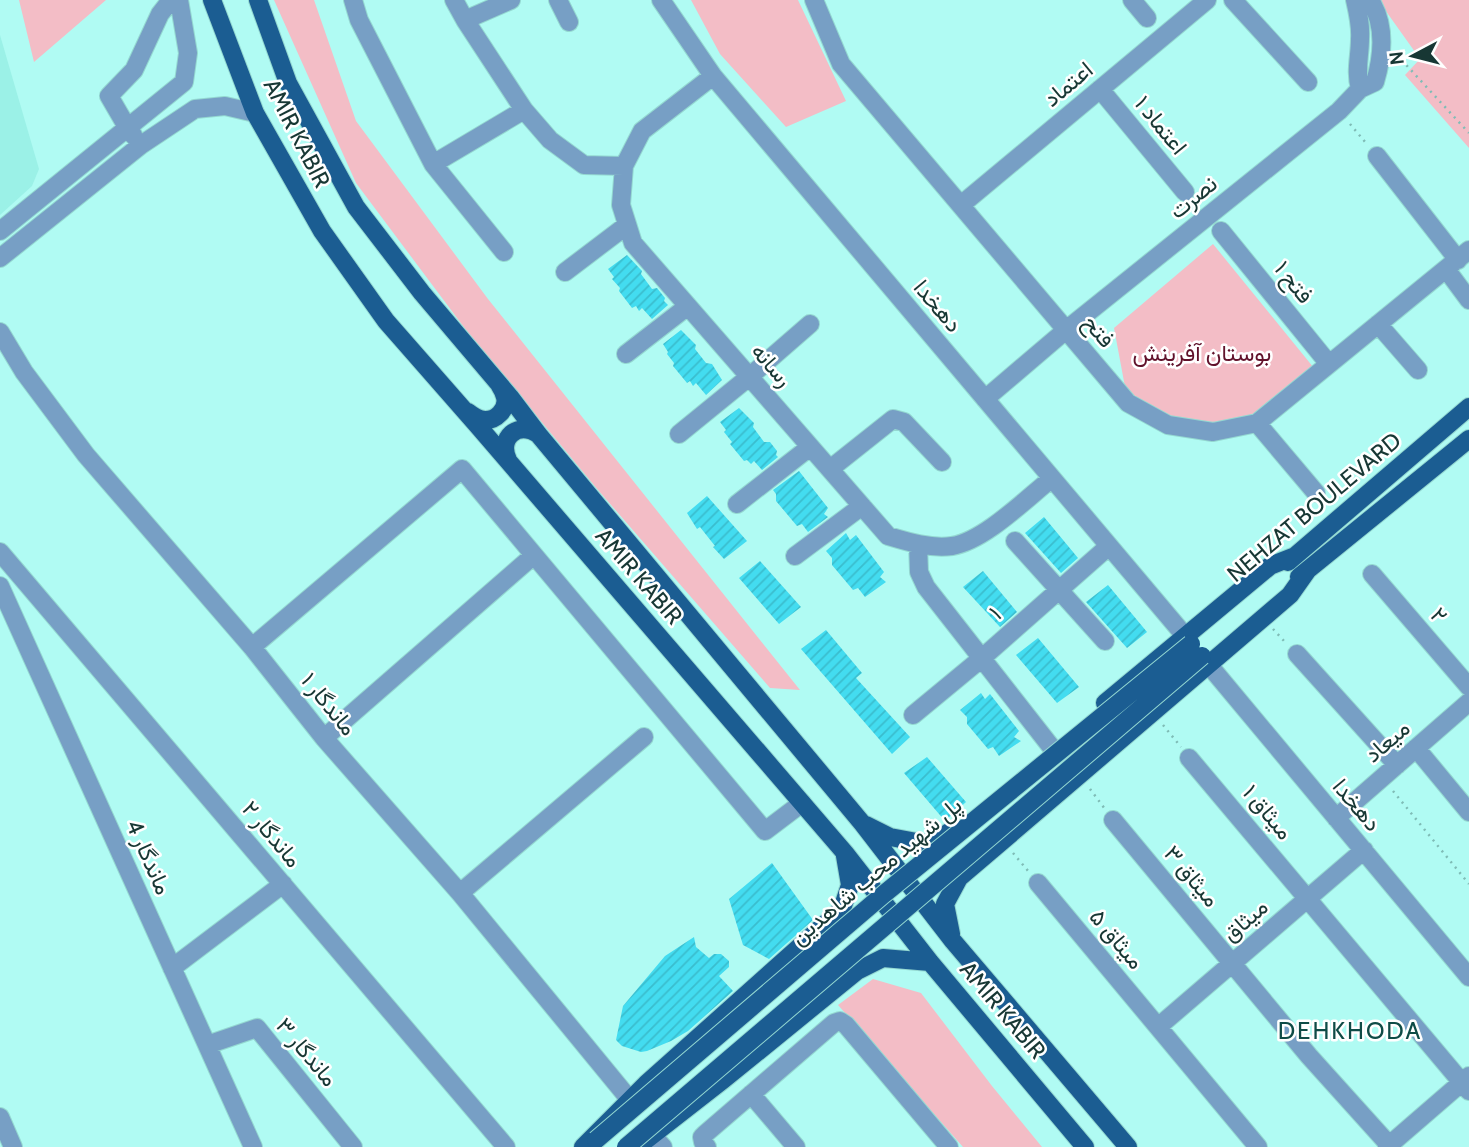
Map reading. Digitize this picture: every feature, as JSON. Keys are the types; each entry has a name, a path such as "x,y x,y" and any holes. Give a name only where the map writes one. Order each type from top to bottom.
{"main road":[{"name":"AMIR KABIR","path":"212,0 255,113 321,231 386,321 845,853 930,962 1085,1147"},
{"name":"AMIR KABIR","path":"258,0 288,83 356,207 422,293 862,823 953,941 1128,1147"},
{"path":"465,410 481,420 494,418 503,410 505,403 500,386"},
{"name":"NEHZAT BOULEVARD","path":"1196,650 1295,556 1469,407"},
{"path":"508,460 505,454 506,442 514,432 526,429 538,434"},
{"name":"NEHZAT BOULEVARD","path":"1196,650 1307,571 1469,439"},
{"path":"959,878 945,876 936,869 932,859 933,845 1052,748 1196,650 1262,618 1290,595 1307,571"},
{"path":"953,941 944,904 959,878 1152,712 1196,650"},
{"name":"پل شهید محب شاهدین","path":"589,1145 884,894 1196,650"},
{"name":"پل شهید محب شاهدین","path":"625,1147 1196,650"},
{"path":"862,823 890,837 933,845"},
{"path":"589,1145 630,1100 707,1028 842,909 850,885 845,853"},
{"path":"822,927 839,927 857,943 860,954 857,971"},
{"path":"637,1147 658,1141 723,1080 857,971 883,958 930,962"}],"street":[{"path":"141,145 109,96 134,70 160,14 171,0"},
{"path":"0,231 184,82 188,53 178,0"},
{"path":"353,0 359,20 433,164 504,252"},
{"path":"454,0 524,110 550,140 584,165 624,166"},
{"path":"465,20 512,0"},
{"path":"558,0 569,22"},
{"name":"دهخدا","path":"662,0 713,76 1469,976"},
{"name":"فتح","path":"814,0 841,64 1128,403 1168,425 1213,432 1257,422 1457,260"},
{"path":"1132,0 1147,18"},
{"name":"اعتماد","path":"961,205 1207,0"},
{"path":"1233,0 1308,82"},
{"path":"1355,0 1360,27 1356,75 1360,89"},
{"path":"1370,0 1376,10 1381,37"},
{"name":"نصرت","path":"985,399 1066,330 1339,111 1360,89 1375,82 1381,37"},
{"name":"رسانه","path":"713,76 642,131 624,166 621,205 633,243 888,536 930,546 953,546 976,538 1052,479"},
{"name":"اعتماد ۱","path":"1100,89 1185,192"},
{"path":"0,258 141,145 195,109 225,106 255,113"},
{"path":"433,164 524,110"},
{"path":"1377,156 1457,260 1469,300"},
{"path":"64,179 77,195"},
{"path":"565,272 627,225"},
{"name":"فتح ۱","path":"1221,231 1329,364"},
{"path":"626,354 688,306"},
{"path":"679,434 810,324"},
{"path":"1378,324 1418,370"},
{"name":"ماندگار ۱","path":"0,332 24,372 86,455 252,647 324,738 460,893 630,1100"},
{"path":"830,470 894,419 904,422 942,462"},
{"path":"1257,422 1316,494"},
{"path":"737,504 810,447"},
{"path":"252,647 462,469 765,831 802,803"},
{"path":"796,556 862,506"},
{"path":"1015,541 1105,641"},
{"path":"918,544 919,572 926,587 1052,748"},
{"name":"۱","path":"913,715 1109,546"},
{"name":"ماندگار ۲","path":"0,552 506,1147"},
{"path":"324,738 534,555"},
{"name":"۲","path":"1372,574 1469,687"},
{"name":"ماندگار 4","path":"0,586 253,1147"},
{"path":"1297,654 1397,765"},
{"name":"میعاد","path":"1336,818 1469,702"},
{"path":"460,893 644,737"},
{"path":"1416,748 1469,813"},
{"name":"میثاق ۱","path":"1189,758 1466,1084"},
{"name":"میثاق ۳","path":"1113,820 1309,1056 1389,1146"},
{"name":"میثاق","path":"1158,1027 1364,850"},
{"name":"میثاق ۵","path":"1038,883 1258,1147"},
{"path":"172,968 283,884"},
{"path":"707,1147 702,1137 834,1023 840,1021 949,1147"},
{"name":"ماندگار ۳","path":"207,1045 257,1028 353,1147"},
{"path":"723,1080 746,1098 796,1147"},
{"path":"1389,1146 1466,1084"},
{"path":"0,1117 13,1147"}],"path":[{"path":"1381,37 1469,133"},
{"path":"1339,111 1377,156"},
{"path":"1262,618 1297,654"},
{"path":"1152,712 1189,758"},
{"path":"1079,776 1113,820"},
{"path":"1383,777 1469,884"},
{"path":"1004,841 1038,883"}],"shaded area":[{"path":"0,35 39,169 32,186 0,215"}],"green space":[{"path":"19,0 106,0 34,62"},
{"path":"274,0 314,0 356,121 488,299 800,690 770,688 598,490 472,338 356,183"},
{"path":"691,0 798,0 846,101 786,127 720,54"},
{"path":"1378,0 1469,0 1469,148 1405,75 1420,59"},
{"name":"بوستان آفرینش","path":"1213,244 1318,373 1257,423 1213,432 1128,403 1114,328"},
{"path":"873,979 921,993 1042,1147 963,1147 838,1005"}],"building":[{"path":"627,255 642,271 641,274 652,289 657,288 668,305 652,319 642,308 639,311 636,306 632,308 619,291 620,288 608,269"},
{"path":"681,330 696,345 695,349 706,363 712,364 722,380 706,395 696,383 693,386 690,381 687,383 673,366 674,363 663,344"},
{"path":"739,408 754,423 753,427 764,442 770,442 777,451 778,457 762,470 754,461 751,464 747,460 744,461 730,444 732,442 720,422"},
{"path":"799,471 828,508 824,514 828,517 808,532 802,524 797,526 776,501 773,490"},
{"path":"707,496 747,541 724,559 700,527 697,529 687,513"},
{"path":"1044,517 1078,558 1061,573 1025,533"},
{"path":"846,533 850,540 856,535 884,572 880,577 886,582 865,597 858,588 853,590 832,565 832,558 826,551"},
{"path":"760,561 801,607 779,624 739,578"},
{"path":"983,571 1017,612 1000,627 963,587"},
{"path":"1108,585 1147,632 1127,648 1086,602"},
{"path":"826,630 862,673 856,678 910,737 892,754 801,649"},
{"path":"1038,638 1079,687 1057,703 1016,655"},
{"path":"981,693 985,699 990,694 1019,731 1014,737 1021,741 999,756 993,747 988,749 967,724 967,717 960,710"},
{"path":"927,757 966,802 945,821 904,773"},
{"path":"772,863 813,920 769,959 743,945 729,899"},
{"path":"694,937 696,947 709,958 714,954 721,954 729,961 729,967 719,976 733,991 688,1031 671,1041 641,1052 622,1046 616,1040 623,1006 665,956"}],"district":[{"name":"DEHKHODA","path":"1350,1030"}]}
